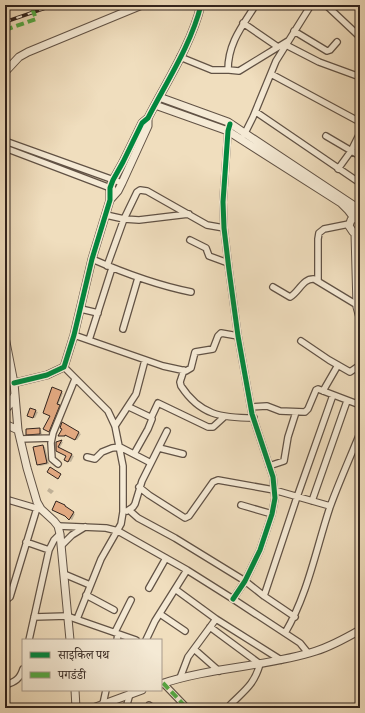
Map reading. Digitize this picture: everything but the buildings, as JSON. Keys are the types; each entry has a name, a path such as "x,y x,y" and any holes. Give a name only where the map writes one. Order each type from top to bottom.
{"street":[{"path":"5,72 19,57 28,52 142,5"},
{"path":"64,367 81,309 92,259 110,200 110,188 113,180 142,123 148,118 180,57 197,23 201,5"},
{"path":"228,70 230,51 243,23 252,9 249,5"},
{"path":"243,136 256,112 276,61 312,5"},
{"path":"326,5 360,37"},
{"path":"243,23 278,47"},
{"path":"294,31 327,51 330,50 337,42"},
{"path":"180,57 212,70 241,71 290,40"},
{"path":"286,45 319,62 360,77"},
{"path":"271,74 360,122"},
{"path":"159,97 212,115 340,203 356,219"},
{"path":"155,105 229,127"},
{"path":"256,112 360,183"},
{"path":"110,200 118,191 122,183 148,126 148,118"},
{"path":"229,127 223,202 228,263 238,336 251,407 273,477 275,498 272,514 260,550 245,581 233,599"},
{"path":"338,169 351,151 358,135"},
{"path":"326,136 360,156"},
{"path":"5,141 122,183"},
{"path":"5,148 118,191"},
{"path":"89,340 124,219 140,190 147,191 211,226 224,228"},
{"path":"106,215 124,219 139,220 189,214"},
{"path":"356,219 351,231 357,233 357,305 360,318"},
{"path":"318,281 319,233 324,229 356,219"},
{"path":"190,240 206,248 209,256 228,263"},
{"path":"92,259 138,278 167,287 191,292"},
{"path":"123,329 138,278"},
{"path":"273,287 290,297 309,279 314,279 357,305"},
{"path":"81,309 98,313"},
{"path":"74,335 163,366 184,370 191,368 195,352 213,349 218,336 221,333 238,336"},
{"path":"5,337 14,382 18,430 39,508 26,542 10,597 5,601"},
{"path":"301,341 350,372 360,366"},
{"path":"115,426 129,407 138,389 145,360"},
{"path":"324,391 338,365"},
{"path":"64,367 108,411 115,426 123,466 123,512 121,524 101,559 77,619"},
{"path":"14,382 47,374 64,367"},
{"path":"184,370 180,384 193,401 204,410 224,417 254,418"},
{"path":"58,464 52,458 52,438 75,379"},
{"path":"251,407 267,406 280,410 296,412 306,411 316,390 324,391 360,405"},
{"path":"5,410 11,403 15,394"},
{"path":"264,596 333,395"},
{"path":"312,501 347,401"},
{"path":"134,454 148,430 151,418 158,403 208,427 213,427 224,417"},
{"path":"129,407 151,418"},
{"path":"269,466 284,460 288,437 296,412"},
{"path":"5,424 18,430"},
{"path":"123,512 129,510 135,504 139,487 167,431"},
{"path":"285,633 295,617 309,577 330,506 360,433"},
{"path":"20,439 52,438"},
{"path":"87,457 95,459 102,452 120,447 151,463"},
{"path":"159,448 183,454"},
{"path":"139,487 185,518 189,516 213,482 216,480 274,490 330,506"},
{"path":"5,500 39,508 54,521 59,530 62,545 70,639"},
{"path":"241,505 272,514"},
{"path":"129,510 138,518 175,538 245,581 295,617"},
{"path":"59,530 85,527 106,528 118,531 187,570 233,599 300,643 308,653"},
{"path":"62,545 72,535 85,527"},
{"path":"30,639 49,550 59,530"},
{"path":"26,542 49,550"},
{"path":"149,588 166,558"},
{"path":"147,639 187,570"},
{"path":"64,574 90,585"},
{"path":"175,589 216,619 281,660"},
{"path":"86,596 114,610"},
{"path":"116,639 116,633 131,600"},
{"path":"160,614 185,632"},
{"path":"34,617 67,616 133,639"},
{"path":"180,678 187,660 216,619"},
{"path":"210,627 260,664"},
{"path":"187,708 162,683 180,678 281,660 317,651 343,640 360,630"},
{"path":"194,649 219,671"},
{"path":"230,705 252,683 260,664"},
{"path":"5,686 20,678 22,672"},
{"path":"75,691 76,708"},
{"path":"97,707 105,691"},
{"path":"97,707 130,692"},
{"path":"126,708 130,692"}],"railway":[{"path":"5,22 54,5"}],"marked path":[{"path":"5,30 36,19 31,5"},
{"path":"163,683 187,708"}],"cycle path":[{"path":"14,383 47,375 64,367 74,335 92,259 110,200 110,188 113,180 142,123 148,118 178,63 197,20 201,5"},
{"path":"230,124 228,131 223,202 224,228 229,270 238,336 252,414 273,477 275,498 272,514 260,550 245,581 233,599"}]}
